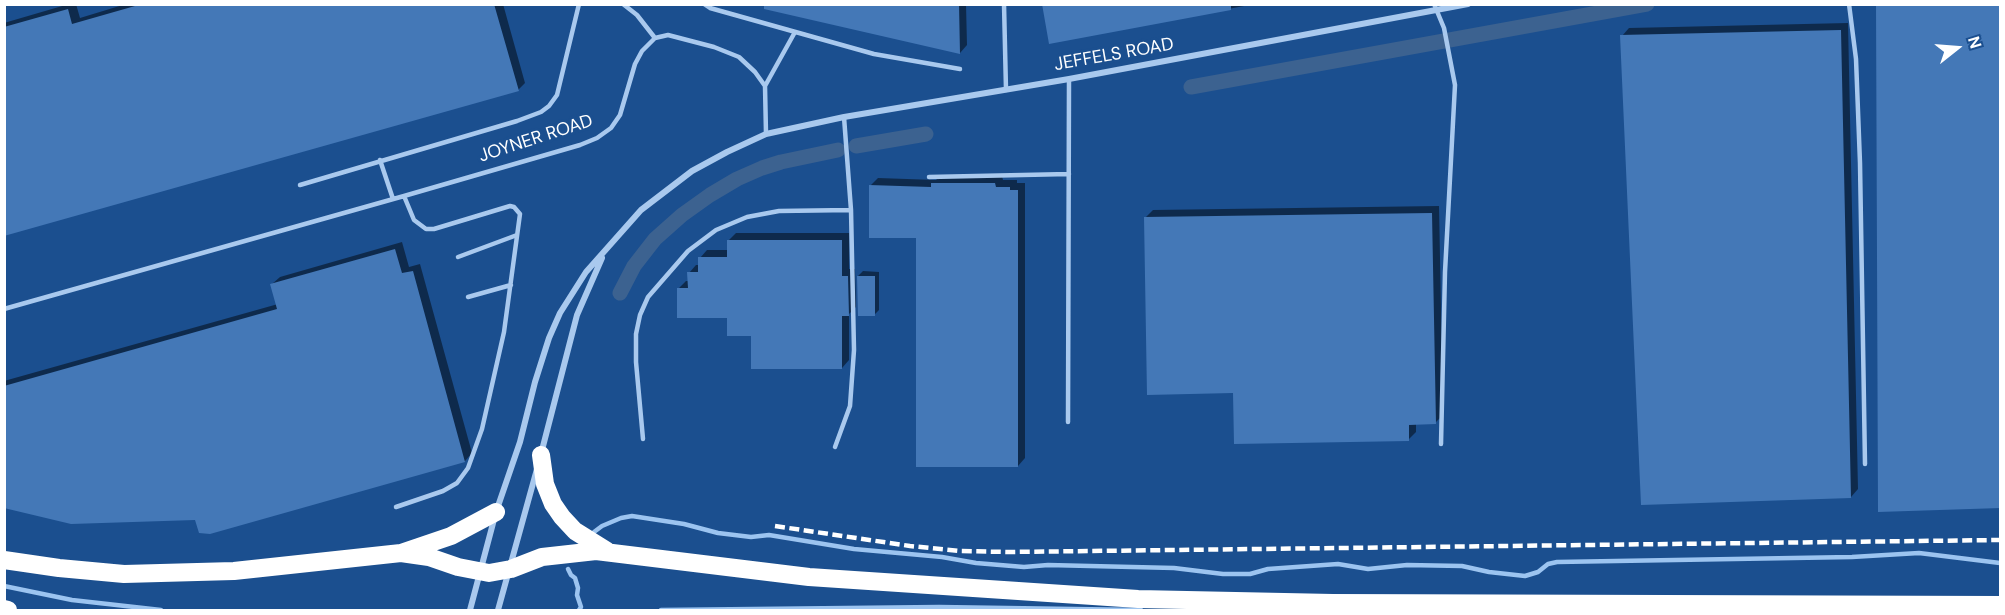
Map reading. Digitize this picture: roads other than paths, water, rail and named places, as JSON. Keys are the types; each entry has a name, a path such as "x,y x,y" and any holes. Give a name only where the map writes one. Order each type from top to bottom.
{"highway":[{"path":"541,454 545,484 562,518 575,531 609,552"},
{"path":"401,554 451,537 496,512"},
{"path":"4,560 124,574 234,571 401,554 429,557 489,573 511,569 542,557 563,553 609,552 809,577 1138,599 1333,603 2001,605"}],"street":[{"name":"JEFFELS ROAD","path":"766,134 844,117 1069,79 1435,7 1468,4"},
{"path":"470,610 496,512 520,441 549,338 571,295 586,272 641,210 692,171 766,134"},
{"path":"499,609 577,315 603,255"}],"lane":[{"path":"300,185 542,112 557,95 579,4"},
{"path":"623,4 637,15 655,38 668,35 679,36 739,57 755,72 765,86"},
{"path":"704,4 710,9 874,54 960,69"},
{"path":"1004,4 1006,90"},
{"path":"1848,4 1856,59 1860,151 1865,464"},
{"path":"1435,7 1444,28 1455,85 1445,272 1441,444"},
{"path":"766,134 765,86 795,32"},
{"name":"JOYNER ROAD","path":"4,309 404,196 580,145 597,138 612,128 620,115 635,64 642,51 655,38"},
{"path":"1068,422 1069,79"},
{"path":"835,447 850,406 853,382 851,210 844,117"},
{"path":"380,160 393,199"},
{"path":"929,177 1069,174"},
{"path":"396,507 443,491 457,483 468,468 482,429 504,332 520,214 514,207 506,207 434,229 426,229 414,220 404,196"},
{"path":"643,439 636,362 636,334 640,315 648,297 688,251 716,230 747,217 779,211 851,210"},
{"path":"458,258 517,235"},
{"path":"468,297 511,285"}],"waterway":[{"path":"1191,87 1647,4"},
{"path":"856,146 926,134"},
{"path":"620,293 634,266 655,239 682,215 710,195 762,168 838,150"},
{"path":"594,532 602,526 632,516 684,524 718,533 751,537 769,535 854,549 942,557 976,563 1024,567 1048,565 1174,568 1223,574 1250,574 1268,569 1338,564 1368,569 1407,565 1462,566 1525,576 1557,562 1852,557 1919,553 2000,563"},
{"path":"568,569 575,578 578,588 577,595 581,607 579,610"},
{"path":"4,586 72,600 161,610"},
{"path":"661,610 939,607 1141,610"}],"railway":[{"path":"775,526 910,546 960,551 1009,552 2000,540"}]}
